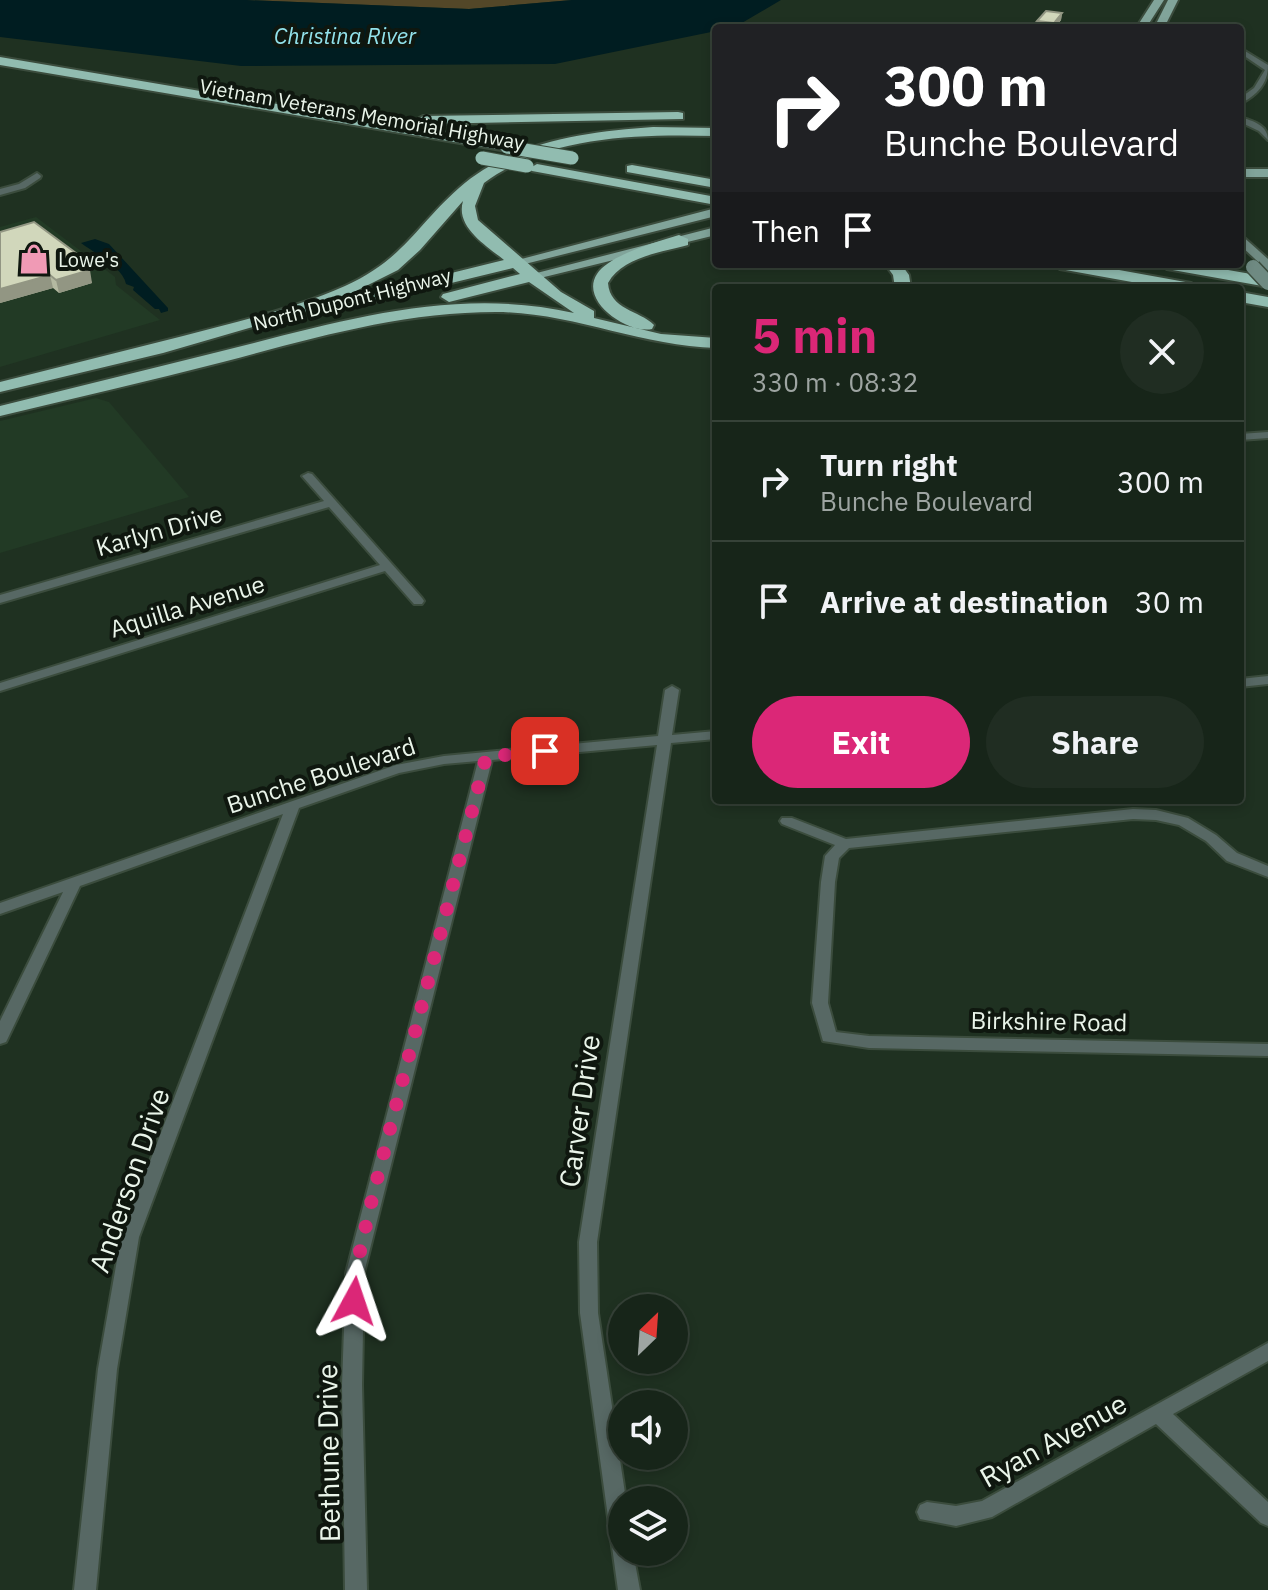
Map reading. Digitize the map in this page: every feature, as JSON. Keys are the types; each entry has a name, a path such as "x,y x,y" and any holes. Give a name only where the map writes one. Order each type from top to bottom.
{"highway":[{"name":"Vietnam Veterans Memorial Highway","path":"0,61 216,95 579,160"},
{"name":"Vietnam Veterans Memorial Highway","path":"0,74 146,97 487,165 537,168 712,200"},
{"path":"216,95 414,120 622,115 712,117"},
{"path":"141,352 287,313 376,276 406,256 487,165 592,138 662,131 712,132"},
{"path":"487,165 471,193 468,214 476,228 567,304 604,321 655,335 712,342"},
{"path":"615,166 712,183"},
{"path":"679,240 683,242 637,254 614,266 602,279 600,294 611,308 638,322 670,330 712,334"},
{"name":"North Dupont Highway","path":"0,387 517,262"},
{"path":"1082,268 1169,284"},
{"path":"1189,268 1268,282"},
{"path":"1193,268 1206,271"},
{"name":"North Dupont Highway","path":"0,411 532,276"},
{"path":"1244,298 1268,302"},
{"path":"174,368 401,314 463,307 532,310 661,339 712,343"},
{"path":"1244,308 1268,311"}],"main road":[{"path":"1147,24 1159,0"},
{"path":"1161,24 1173,0"},
{"path":"1244,173 1268,173"},
{"name":"North Dupont Highway","path":"517,262 712,213"},
{"name":"North Dupont Highway","path":"532,276 712,232"}],"street":[{"path":"1244,53 1268,70 1257,89 1244,99"},
{"path":"1244,121 1262,129 1268,138"},
{"path":"0,192 22,186 37,176"},
{"path":"1244,242 1268,267"},
{"path":"1244,258 1268,282"},
{"path":"1244,437 1268,435"},
{"path":"308,476 418,601"},
{"name":"Karlyn Drive","path":"0,599 331,503"},
{"name":"Aquilla Avenue","path":"0,687 387,567"},
{"path":"1244,683 1268,680"},
{"name":"Carver Drive","path":"614,1486 589,1313 588,1242 672,690"},
{"name":"Bunche Boulevard","path":"0,909 396,769 444,760 712,735"},
{"name":"Bethune Drive","path":"356,1590 352,1385 355,1273 486,757"},
{"name":"Anderson Drive","path":"85,1590 117,1297 130,1237 294,804"},
{"path":"787,821 845,844 1117,815 1156,815 1183,821 1211,838 1232,857 1268,872"},
{"name":"Birkshire Road","path":"845,844 832,856 828,882 820,1003 829,1037 869,1042 1268,1050"},
{"path":"0,1038 74,884"},
{"name":"Ryan Avenue","path":"927,1512 956,1516 985,1510 1268,1351"},
{"name":"Ryan Avenue","path":"1158,1413 1268,1516"},
{"path":"625,1566 629,1590"}],"shaded area":[{"path":"246,0 572,0 469,9"},
{"path":"36,217 115,277 116,285 160,320 0,367 0,227"},
{"path":"96,398 109,402 189,497 0,553 0,421"}],"water":[{"name":"Christina River","path":"0,0 246,0 469,9 572,0 781,0 740,24 712,24 712,32 555,64 241,66 0,37"},
{"path":"95,239 109,244 168,311 161,313 155,309 133,290 134,287 126,284 114,266 81,243"}],"building":[{"path":"1046,11 1062,13 1054,23 1037,21"},
{"name":"Lowe's","path":"34,222 84,259 79,261 90,270 56,280 50,275 0,289 0,232"}],"place":[{"name":"Lowe's","path":"34,259"}],"route":[{"path":"354,1301 355,1273 373,1195 486,757 545,751"}]}
